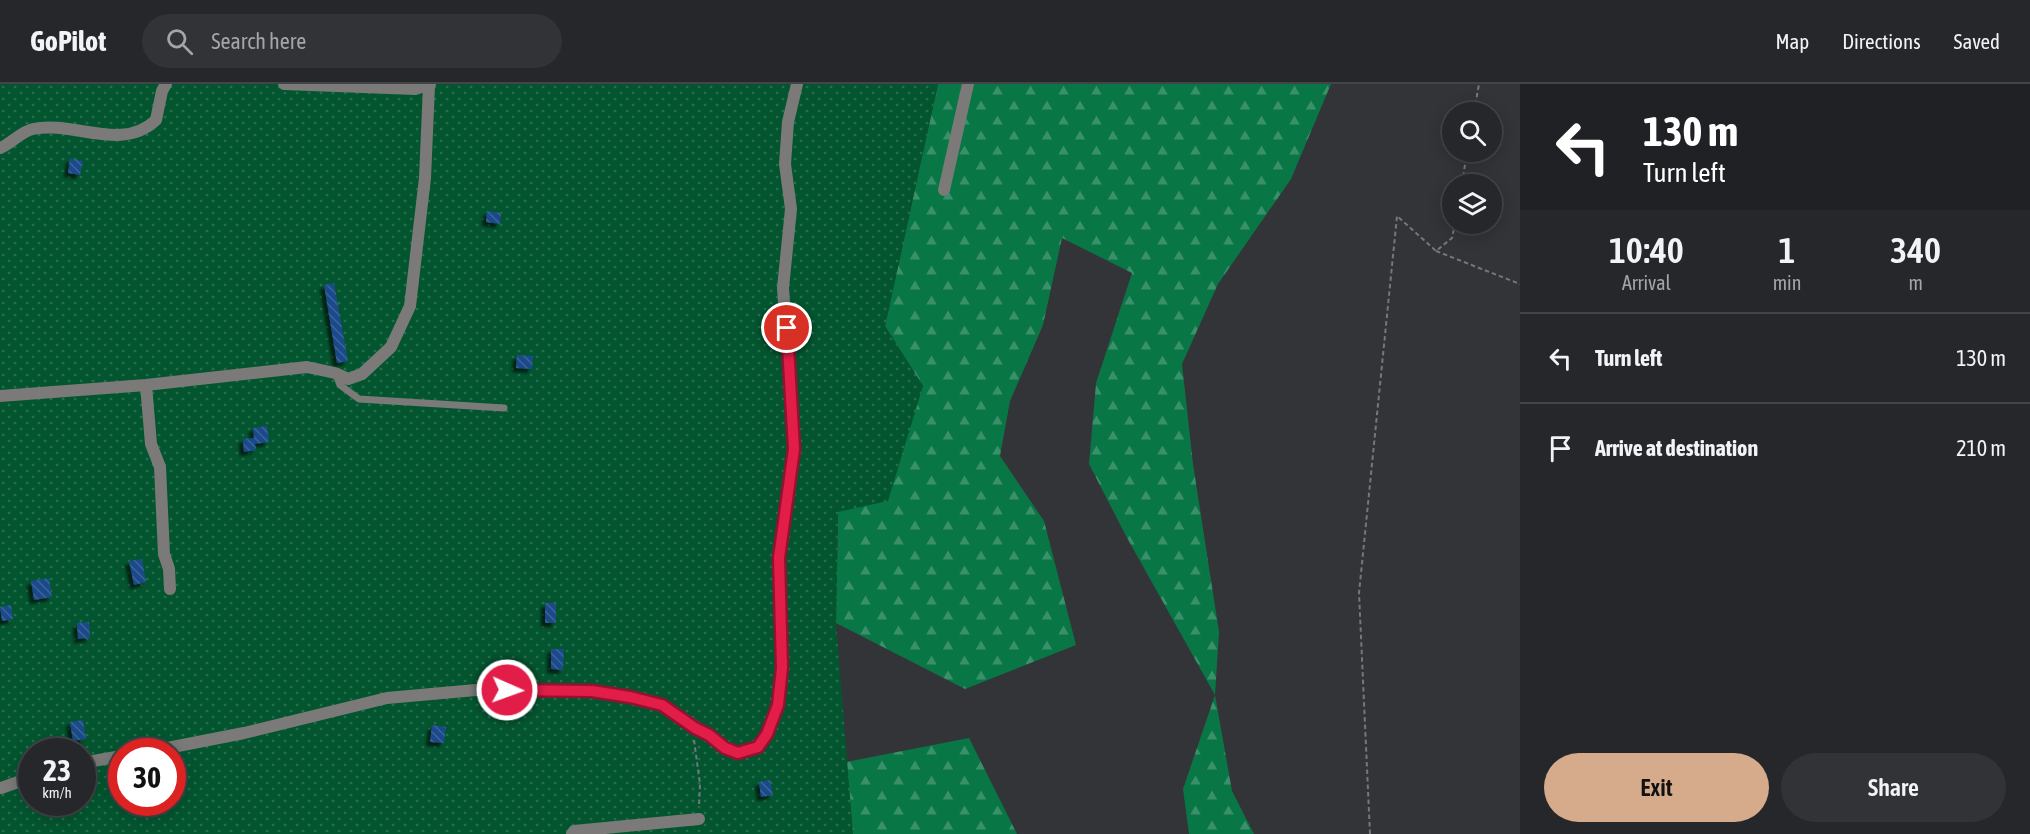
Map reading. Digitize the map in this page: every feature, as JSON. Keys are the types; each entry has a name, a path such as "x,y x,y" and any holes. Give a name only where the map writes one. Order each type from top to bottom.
{"street":[{"path":"0,148 31,130 45,128 119,136 136,134 156,120 162,91 166,84"},
{"path":"0,396 146,385 307,368 336,373 348,379 362,374 391,347 410,306 425,178 430,85 415,89 284,84"},
{"path":"186,745 244,734 387,698 487,689 592,691 630,697 662,705 725,748 738,753 758,747 767,734 778,705 782,668 779,558 794,449 783,288 791,209 785,164 788,122 797,84"},
{"path":"944,190 968,84"},
{"path":"146,385 151,444 160,467 164,554 170,589"},
{"path":"0,788 18,782"},
{"path":"572,834 574,831 699,819"}],"lane":[{"path":"336,373 340,385 359,399 504,408"}],"path":[{"path":"1476,102 1479,84"},
{"path":"1370,834 1359,593 1397,216 1436,251 1520,284"},
{"path":"1436,251 1452,238 1453,234"},
{"path":"695,728 693,749 700,784 699,819"}],"green space":[{"path":"0,84 938,84 885,326 923,386 888,501 838,512 836,623 853,834 0,834"},
{"path":"938,84 1331,84 1291,179 1218,284 1182,364 1193,464 1219,632 1215,695 1126,536 1089,464 1096,383 1132,273 1062,238 1043,325 1010,401 1000,456 1044,521 1076,645 965,689 836,623 838,511 923,386 885,326"},
{"path":"1215,695 1232,791 1254,834 1189,834 1183,789"},
{"path":"969,738 1017,834 853,834 846,762"}],"building":[{"path":"70,158 83,161 80,175 68,173"},
{"path":"487,211 501,213 500,224 486,222"},
{"path":"334,283 348,361 337,363 324,285"},
{"path":"517,355 533,356 532,369 516,368"},
{"path":"267,426 269,442 255,444 256,450 244,452 243,439 254,438 253,428"},
{"path":"142,559 146,582 134,585 129,561"},
{"path":"49,578 52,597 34,600 31,581"},
{"path":"545,603 556,603 556,623 545,623"},
{"path":"11,605 13,619 2,621 0,607"},
{"path":"89,622 90,638 78,639 77,623"},
{"path":"551,649 564,649 563,670 551,669"},
{"path":"83,720 86,738 73,738 70,722"},
{"path":"432,725 446,727 444,743 430,742"},
{"path":"770,780 773,795 761,797 759,782"}],"route":[{"path":"507,690 592,691 630,697 662,705 725,748 738,753 758,747 767,734 778,705 782,668 779,558 794,449 787,328"}]}
